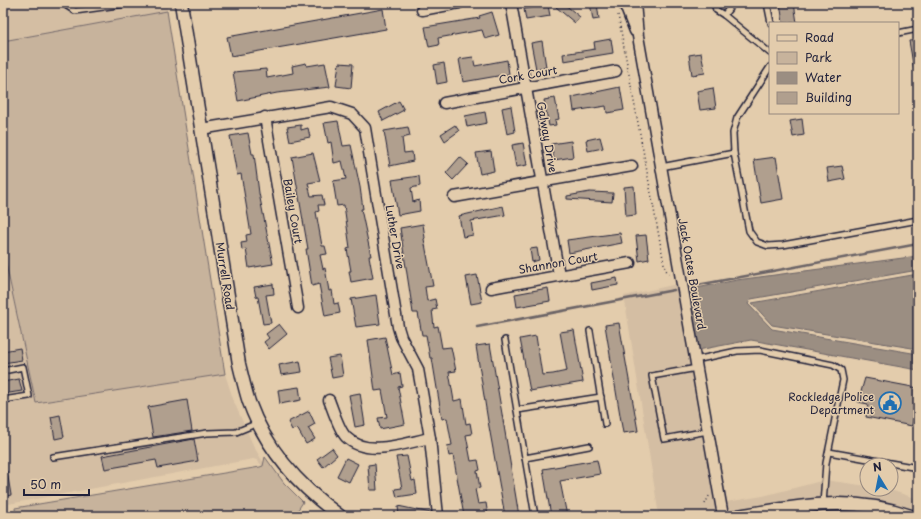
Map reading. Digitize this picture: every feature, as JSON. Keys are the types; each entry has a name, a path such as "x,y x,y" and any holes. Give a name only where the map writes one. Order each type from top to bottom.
{"street":[{"name":"Murrell Road","path":"181,3 239,364 249,402 266,439 291,473 321,502 340,516"},
{"path":"422,10 459,3"},
{"name":"Galway Drive","path":"511,3 559,275"},
{"name":"Jack Oates Boulevard","path":"635,3 638,36 723,516"},
{"name":"Jack Oates Boulevard","path":"620,7 638,36"},
{"name":"Cork Court","path":"444,103 616,71"},
{"name":"Luther Drive","path":"201,129 331,107 352,114 365,128 398,327 401,337 418,369 430,438 438,516"},
{"name":"Bailey Court","path":"265,117 298,308"},
{"path":"454,197 632,166"},
{"name":"Shannon Court","path":"491,288 630,263"},
{"path":"329,400 345,437 357,445 374,449 430,438"},
{"path":"738,516 823,504 852,503 911,516"}],"lane":[{"path":"67,6 75,11 132,3"},
{"path":"714,3 716,10 769,52"},
{"path":"724,15 731,6 731,3"},
{"path":"768,3 771,22"},
{"path":"899,33 918,29"},
{"path":"769,69 737,118 733,133 734,153 749,231 758,242 768,246 783,245 918,220"},
{"path":"661,167 734,153"},
{"path":"590,331 605,424"},
{"path":"505,340 535,516"},
{"path":"708,431 664,439 652,376 737,351 760,350 833,365 841,370 843,380 829,452 823,504"},
{"path":"3,371 23,367 29,396 3,400"},
{"path":"517,410 601,397"},
{"path":"53,457 207,433 236,432 258,422"},
{"path":"525,458 589,446"},
{"path":"829,452 917,468 918,454"}],"path":[{"path":"620,7 665,269 673,281"},
{"path":"705,504 711,493"}],"shaded area":[{"path":"3,3 167,3 167,11 3,41"},
{"path":"3,250 36,403 225,374 234,402 254,447 274,480 257,460 253,459 3,505"},
{"path":"677,284 718,514 708,516 659,516 624,296"},
{"path":"718,460 726,502 763,496 825,480 859,485 859,497 899,497 899,493 918,499 918,513 888,503 853,498 815,499 727,513"},
{"path":"852,508 896,516 770,516 816,509"}],"green space":[{"path":"167,11 225,374 36,403 3,250 3,41"},
{"path":"265,457 284,483 303,502 294,516 16,516 15,508 260,467 263,466"}],"water":[{"path":"918,256 918,270 751,299 748,304 772,329 918,354 918,370 751,340 698,350 687,290 737,280"},
{"path":"918,274 918,349 772,325 752,303"}],"building":[{"path":"560,3 563,3 580,17 575,23 556,7"},
{"path":"590,3 597,3 599,19 593,20"},
{"path":"780,3 794,3 797,22 783,22"},
{"path":"548,5 550,16 526,20 524,9"},
{"path":"383,9 386,29 231,56 227,37"},
{"path":"492,12 499,35 485,39 482,30 438,38 439,45 429,47 425,27 480,18 479,16"},
{"path":"611,39 613,53 564,61 563,54 595,49 594,42"},
{"path":"918,40 918,68 914,69 909,41"},
{"path":"542,41 546,67 536,69 531,43"},
{"path":"701,53 705,73 692,75 689,55"},
{"path":"473,57 475,66 507,60 509,74 463,82 459,59"},
{"path":"306,63 307,66 325,63 330,87 277,93 238,101 233,72 266,69 267,78 293,73 292,66"},
{"path":"339,63 353,64 351,88 336,86"},
{"path":"444,63 447,82 437,84 434,65"},
{"path":"620,87 624,110 607,113 606,106 574,111 572,97"},
{"path":"713,88 716,108 700,110 697,91"},
{"path":"555,98 559,119 555,120 556,125 549,126 544,100"},
{"path":"399,101 404,110 383,121 379,112"},
{"path":"511,106 515,132 507,134 502,108"},
{"path":"485,112 487,123 467,127 465,116"},
{"path":"802,119 804,135 793,137 790,121"},
{"path":"338,121 343,146 351,145 360,187 363,209 361,209 371,256 369,256 373,278 351,282 349,271 351,271 347,249 350,248 344,205 337,206 333,181 346,179 342,161 334,163 331,142 328,143 324,123"},
{"path":"301,125 301,130 308,128 310,137 290,141 287,127"},
{"path":"455,125 459,131 445,141 441,134"},
{"path":"408,127 410,136 402,138 404,153 412,152 413,161 390,166 384,131"},
{"path":"248,133 252,154 254,154 259,193 273,264 249,268 246,249 242,250 241,243 247,242 246,235 251,234 241,174 237,175 230,136"},
{"path":"600,137 603,148 588,151 586,140"},
{"path":"571,141 573,157 554,160 551,144"},
{"path":"523,143 527,165 516,167 512,145"},
{"path":"491,151 494,171 480,174 476,153"},
{"path":"313,153 320,181 308,183 311,196 322,195 324,205 318,205 319,211 316,212 322,246 325,246 327,254 320,255 323,269 325,268 329,291 332,290 334,304 338,303 340,313 325,316 319,284 312,286 306,249 308,249 292,157"},
{"path":"460,157 468,164 453,180 446,173"},
{"path":"776,157 783,199 761,203 754,160"},
{"path":"842,166 845,179 829,182 827,168"},
{"path":"419,176 420,186 411,188 413,202 419,200 420,211 398,215 392,180"},
{"path":"634,186 636,215 626,216 624,187"},
{"path":"590,192 613,193 612,202 567,199 567,196"},
{"path":"503,206 505,215 471,221 473,235 463,237 459,216"},
{"path":"423,224 424,239 433,286 425,287 427,301 435,299 437,309 432,310 434,327 438,326 442,348 451,347 456,371 449,372 454,401 462,399 466,424 470,423 472,434 466,435 471,461 478,460 480,470 477,471 480,488 475,489 478,504 486,503 488,516 464,516 453,455 449,456 447,446 452,445 447,418 442,419 432,358 430,358 426,335 422,335 418,313 413,313 400,228"},
{"path":"620,233 622,243 569,253 567,240"},
{"path":"646,235 649,259 639,261 636,236"},
{"path":"537,248 539,260 532,262 530,249"},
{"path":"477,275 482,302 471,304 466,277"},
{"path":"617,278 618,285 592,290 591,283"},
{"path":"273,284 274,294 266,295 271,323 263,324 258,297 256,297 254,287"},
{"path":"548,288 550,301 517,307 515,294"},
{"path":"376,295 380,324 356,327 351,299"},
{"path":"619,323 638,431 623,433 605,325"},
{"path":"279,324 287,334 269,349 264,342 269,338 266,334"},
{"path":"574,330 583,382 530,391 520,339 536,336 542,375 553,374 567,371 560,332"},
{"path":"385,337 393,375 400,373 402,386 398,387 405,424 380,429 378,418 387,417 382,390 375,391 368,340"},
{"path":"490,344 519,516 505,516 488,421 476,346"},
{"path":"20,348 22,360 3,363 3,351"},
{"path":"340,356 343,376 332,378 328,358"},
{"path":"300,361 302,372 281,375 279,365"},
{"name":"Rockledge Police Department","path":"865,378 918,388 912,426 866,417 868,404 858,402"},
{"path":"19,379 22,391 3,394 3,382"},
{"path":"299,387 301,400 280,404 278,390"},
{"path":"360,393 365,425 355,427 349,395"},
{"path":"187,400 192,431 153,437 148,407"},
{"path":"309,411 315,424 308,428 315,439 306,444 297,428 292,430 288,422"},
{"path":"60,415 64,437 55,439 51,417"},
{"path":"194,439 198,461 158,468 156,460 105,469 102,456"},
{"path":"332,448 337,455 323,467 317,459"},
{"path":"407,456 412,481 415,480 417,494 397,497 395,489 402,488 396,457"},
{"path":"346,458 358,464 349,482 337,476"},
{"path":"597,460 600,474 560,481 567,516 551,516 543,469"},
{"path":"375,464 377,490 370,490 368,465"},
{"path":"7,471 11,495 3,497 3,472"},
{"path":"398,506 431,513 431,516 399,516"}],"waterway":[{"path":"692,286 918,244"},
{"path":"477,327 674,290"}],"place":[{"name":"Rockledge Police Department","path":"890,403"}]}
